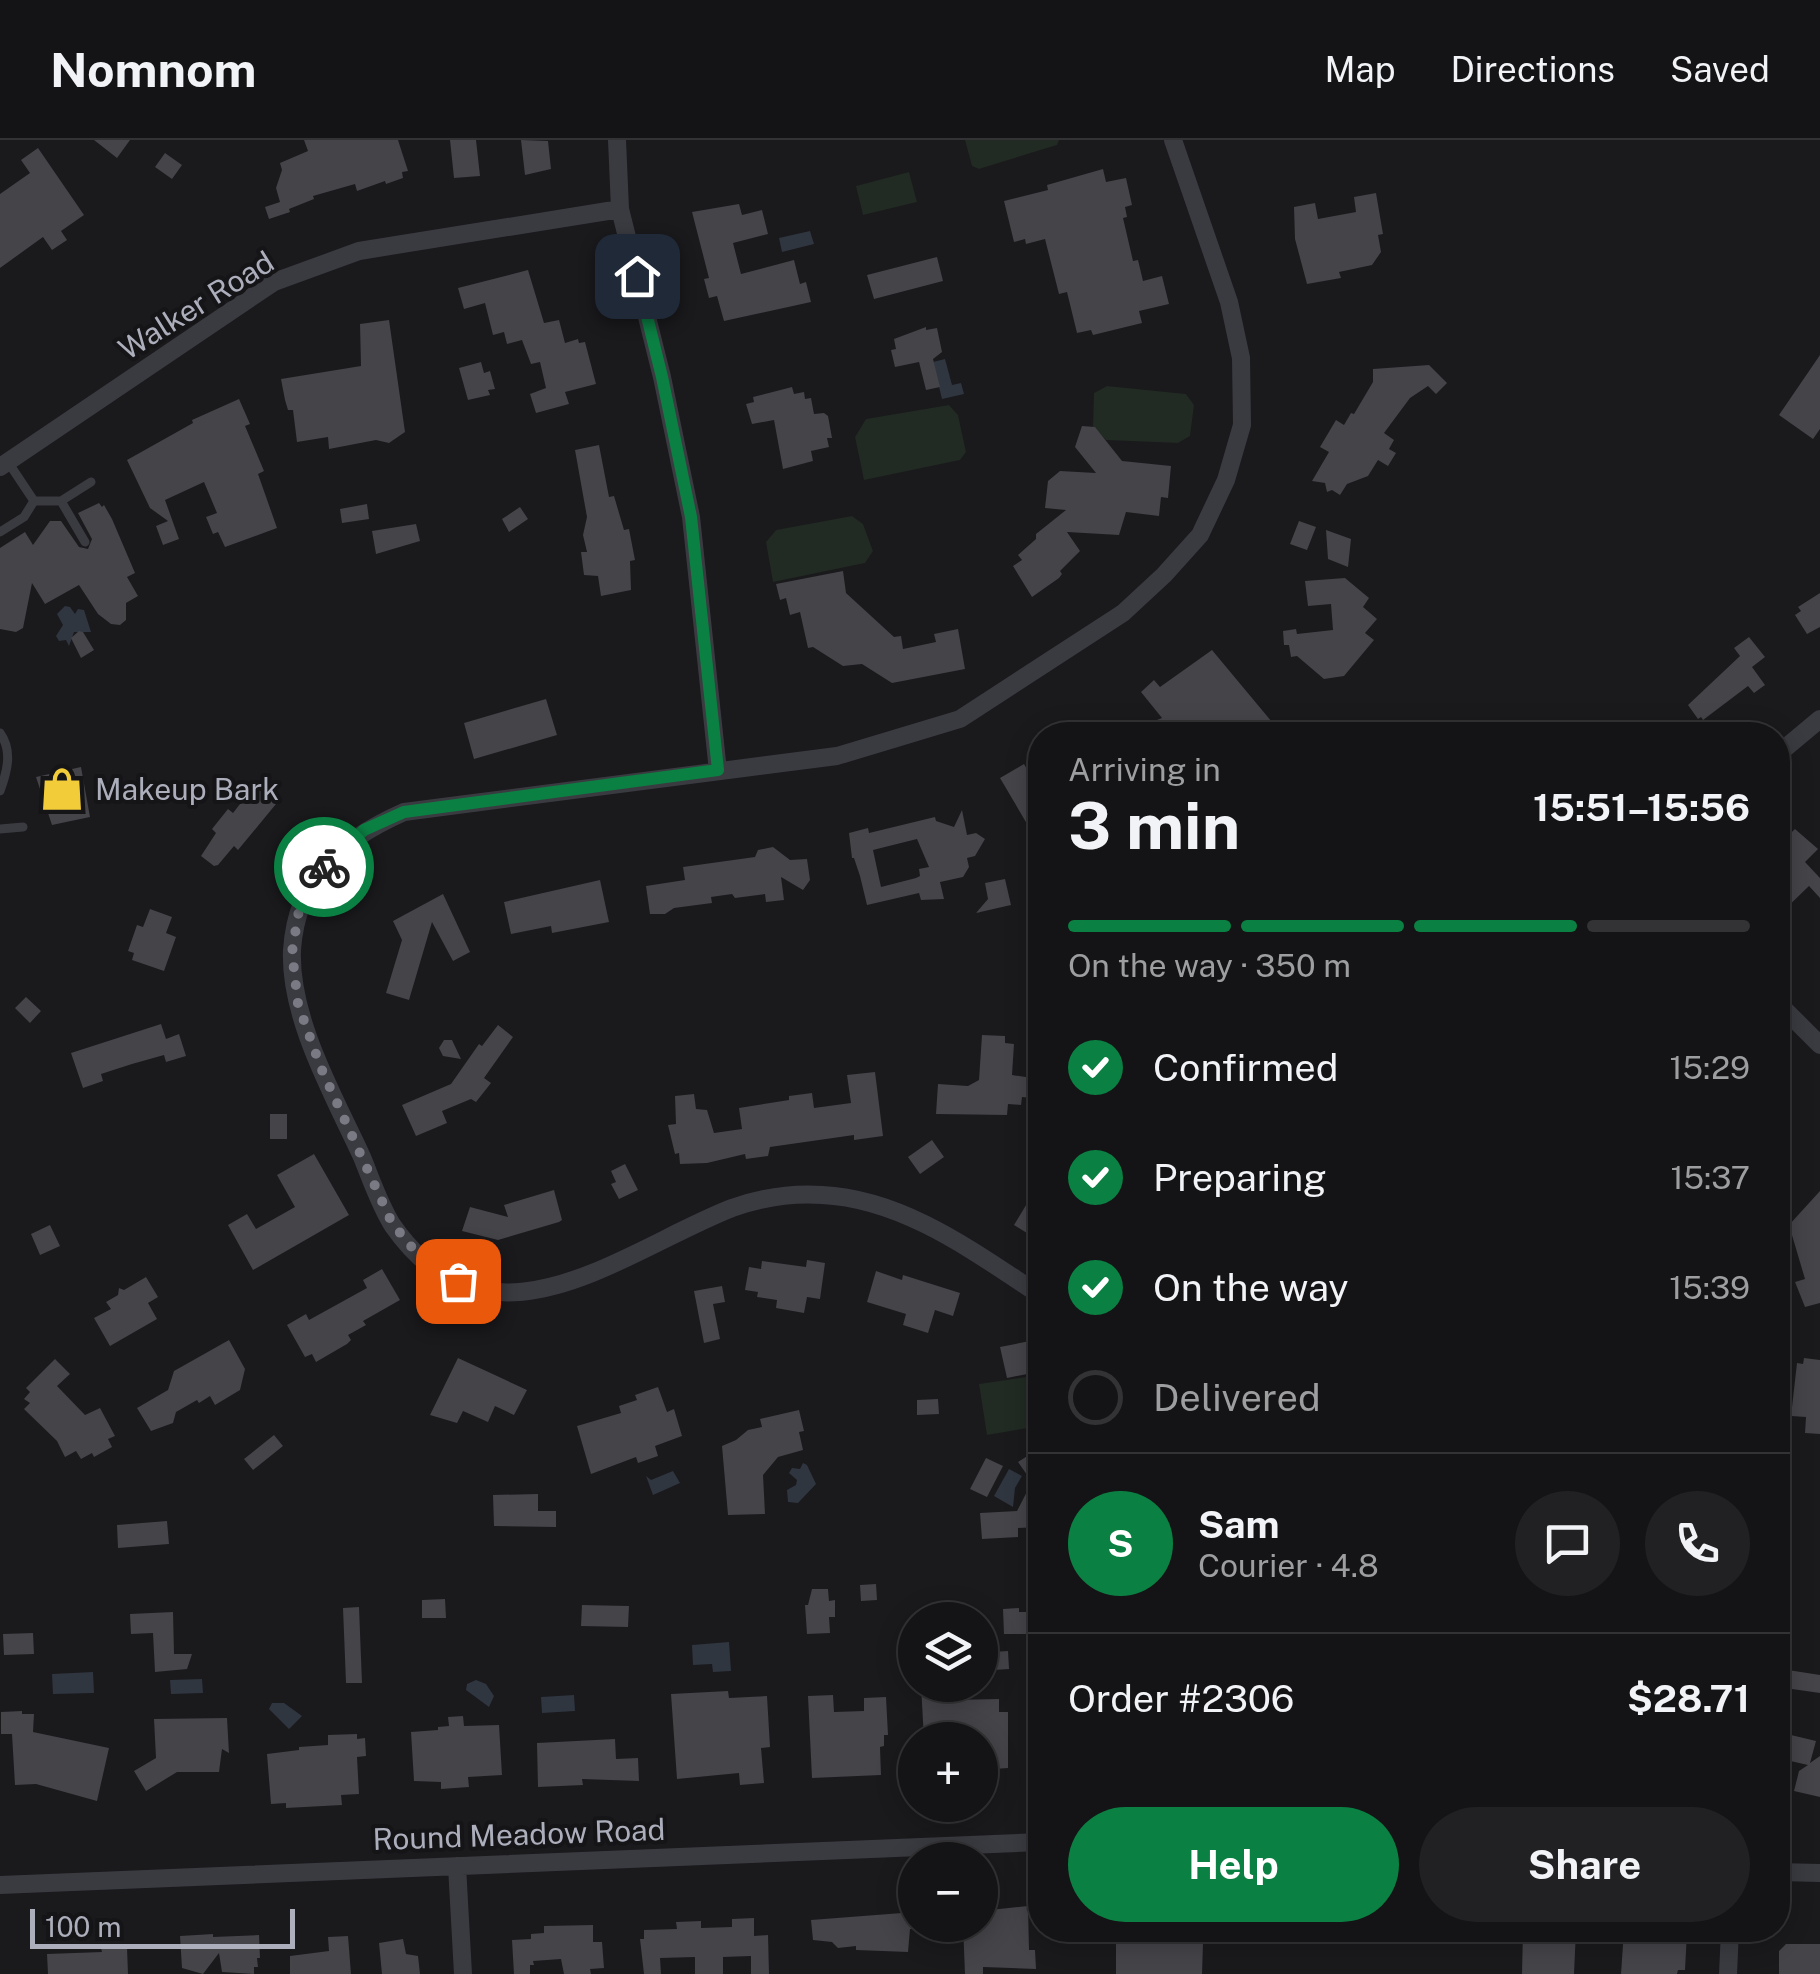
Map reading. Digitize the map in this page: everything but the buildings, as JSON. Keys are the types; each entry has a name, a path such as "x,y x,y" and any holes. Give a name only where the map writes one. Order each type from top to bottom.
{"street":[{"path":"617,140 620,209 662,377 691,517 718,770"},
{"path":"1028,1287 956,1240 919,1222 873,1204 824,1194 760,1200 708,1220 587,1278 542,1290 499,1293 458,1281 419,1256 392,1223 321,1068 298,1004 292,952 300,904 329,859 364,830 404,812 838,756 960,719 1123,613 1164,576 1200,534 1226,480 1242,425 1241,358 1230,302 1174,140"},
{"name":"Walker Road","path":"4,465 274,282 360,251 620,209"},
{"path":"1790,744 1820,719"},
{"path":"1790,1015 1820,1045"},
{"name":"Round Meadow Road","path":"0,1885 1028,1842"},
{"path":"457,1866 463,1974"},
{"path":"1790,1872 1820,1873"},
{"path":"1728,1974 1729,1942"}],"lane":[{"path":"4,465 34,501"},
{"path":"34,501 61,501 91,482"},
{"path":"0,532 24,517 34,501"},
{"path":"61,501 85,542"},
{"path":"0,733 6,742 8,761 0,791"},
{"path":"0,829 23,827"}],"shaded area":[{"path":"965,140 1059,140 1057,145 979,169 972,166"},
{"path":"909,172 917,202 863,215 856,186"},
{"path":"810,231 814,244 782,252 779,238"},
{"path":"945,359 952,385 961,383 964,394 942,399 933,362"},
{"path":"1107,386 1186,394 1194,405 1190,436 1178,443 1106,440 1093,427 1094,393"},
{"path":"949,405 958,415 966,452 960,460 864,480 855,437 866,419"},
{"path":"852,516 863,524 873,551 865,563 773,582 766,542 776,530"},
{"path":"65,606 75,614 78,609 84,610 91,632 74,632 69,646 56,636 63,625 57,614"},
{"path":"1028,1377 1028,1428 987,1435 979,1384"},
{"path":"803,1463 816,1484 798,1503 788,1502 787,1490 797,1480 789,1473 792,1468 800,1469"},
{"path":"1009,1469 1022,1476 1015,1488 1013,1507 994,1496"},
{"path":"673,1471 680,1483 653,1495 646,1476 651,1480"},
{"path":"729,1642 731,1671 713,1672 712,1664 693,1665 692,1645"},
{"path":"93,1672 94,1693 53,1694 52,1674"},
{"path":"202,1679 203,1693 171,1694 170,1680"},
{"path":"476,1680 486,1684 494,1696 489,1707 466,1690 467,1684"},
{"path":"574,1695 575,1711 542,1713 541,1697"},
{"path":"272,1703 284,1703 302,1716 289,1729 269,1709"}],"way so far":[{"path":"324,867 300,904 292,952 298,1004 321,1068 392,1223 419,1256 458,1281"}],"place":[{"name":"Makeup Bark","path":"62,789"}],"route":[{"path":"324,867 364,830 404,812 718,770 691,517 637,276"}]}
